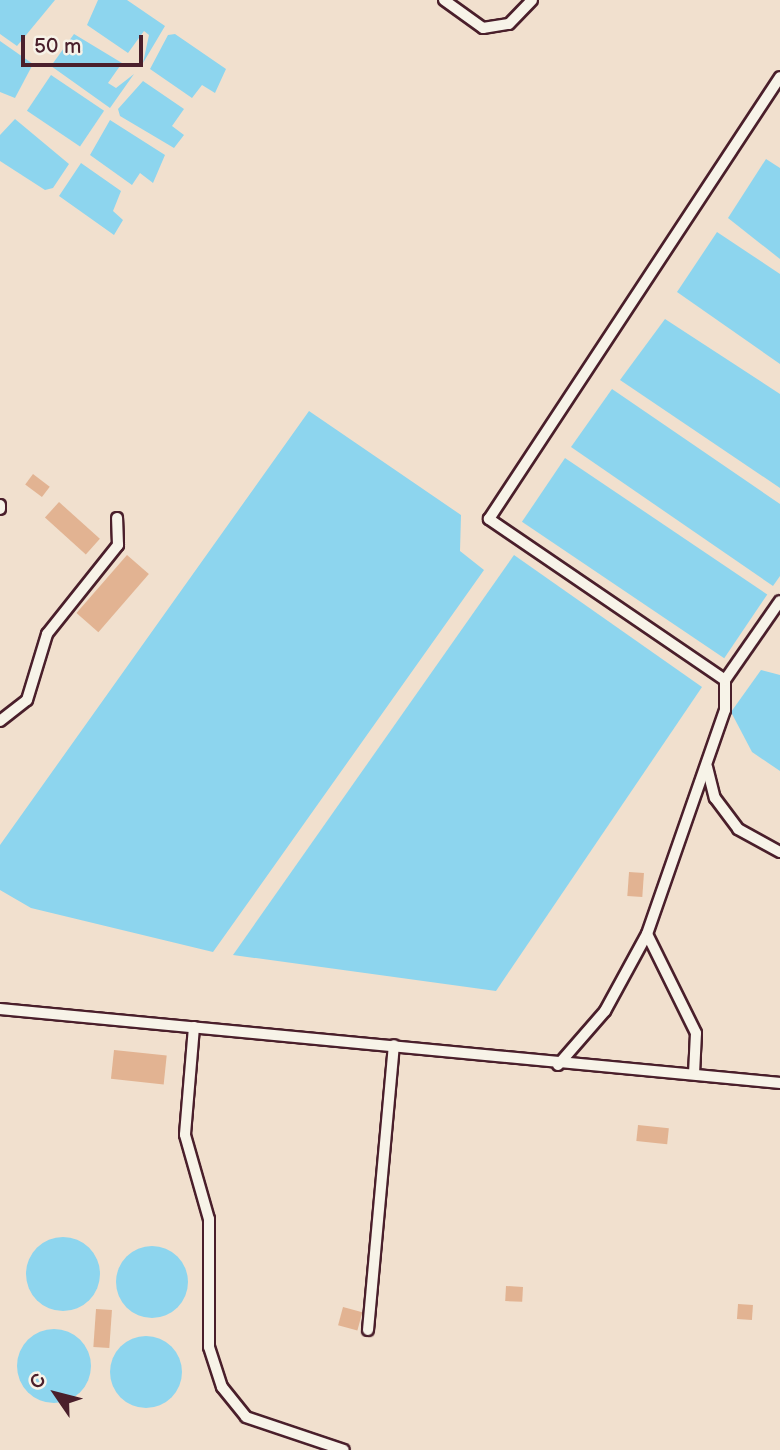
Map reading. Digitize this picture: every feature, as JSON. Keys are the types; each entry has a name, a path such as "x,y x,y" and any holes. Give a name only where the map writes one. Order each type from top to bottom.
{"lane":[{"path":"444,0 483,28 509,24 532,0"},
{"path":"725,680 489,519 780,77"},
{"path":"0,720 27,700 47,635 118,545 117,518"},
{"path":"558,1065 605,1012 647,934 725,710 725,680 780,601"},
{"path":"707,766 715,798 738,828 780,852"},
{"path":"647,934 696,1033 694,1074"},
{"path":"0,1009 394,1045 558,1065 780,1083"},
{"path":"194,1027 186,1135 209,1219 209,1347 222,1387 246,1417 344,1450"},
{"path":"368,1330 394,1045"}],"shaded area":[{"path":"0,0 780,0 780,1450 0,1450"}],"water":[{"path":"0,0 55,0 17,46 0,34"},
{"path":"98,0 127,0 165,26 143,63 149,35 144,31 128,53 87,25"},
{"path":"74,34 122,63 108,83 116,88 134,74 110,108 51,66"},
{"path":"175,34 226,69 215,93 202,85 192,98 150,69 168,35"},
{"path":"0,41 33,64 15,98 0,92"},
{"path":"51,75 104,111 80,146 27,111"},
{"path":"143,81 184,109 172,126 184,135 174,148 120,116 118,109"},
{"path":"15,119 69,164 53,188 45,190 0,161 0,135"},
{"path":"110,120 165,155 153,183 140,173 132,185 90,155"},
{"path":"766,159 780,168 780,259 728,218"},
{"path":"81,163 121,191 113,211 123,220 114,235 59,196"},
{"path":"717,232 780,274 780,364 677,292"},
{"path":"665,319 780,394 780,488 620,380"},
{"path":"612,389 780,504 780,576 773,586 571,447"},
{"path":"309,411 461,515 460,551 484,570 213,952 31,908 0,890 0,845"},
{"path":"565,458 767,594 724,658 522,522"},
{"path":"514,555 702,687 496,991 233,955"},
{"path":"761,670 780,675 780,771 752,752 731,712"},
{"path":"63,1237 84,1243 94,1253 100,1274 94,1295 84,1305 63,1311 42,1305 32,1295 26,1274 32,1253 42,1243"},
{"path":"159,1246 178,1256 186,1268 186,1296 178,1308 166,1316 145,1318 126,1308 118,1296 116,1275 126,1256 138,1248"},
{"path":"54,1329 68,1332 80,1340 88,1352 91,1366 88,1380 80,1392 68,1400 54,1403 40,1400 28,1392 20,1380 17,1366 20,1352 28,1340 40,1332"},
{"path":"153,1336 172,1346 180,1358 180,1386 172,1398 160,1406 139,1408 120,1398 112,1386 110,1365 120,1346 132,1338"}],"building":[{"path":"33,474 50,487 42,497 25,484"},
{"path":"59,502 100,539 86,554 45,518"},
{"path":"127,555 149,574 98,632 76,613"},
{"path":"629,872 644,873 642,897 627,896"},
{"path":"114,1050 167,1056 164,1084 111,1079"},
{"path":"638,1125 669,1128 667,1144 636,1141"},
{"path":"506,1286 523,1287 522,1302 505,1301"},
{"path":"738,1304 753,1305 752,1320 737,1319"},
{"path":"343,1307 362,1312 357,1331 338,1325"},
{"path":"96,1309 112,1310 109,1348 93,1347"}]}
